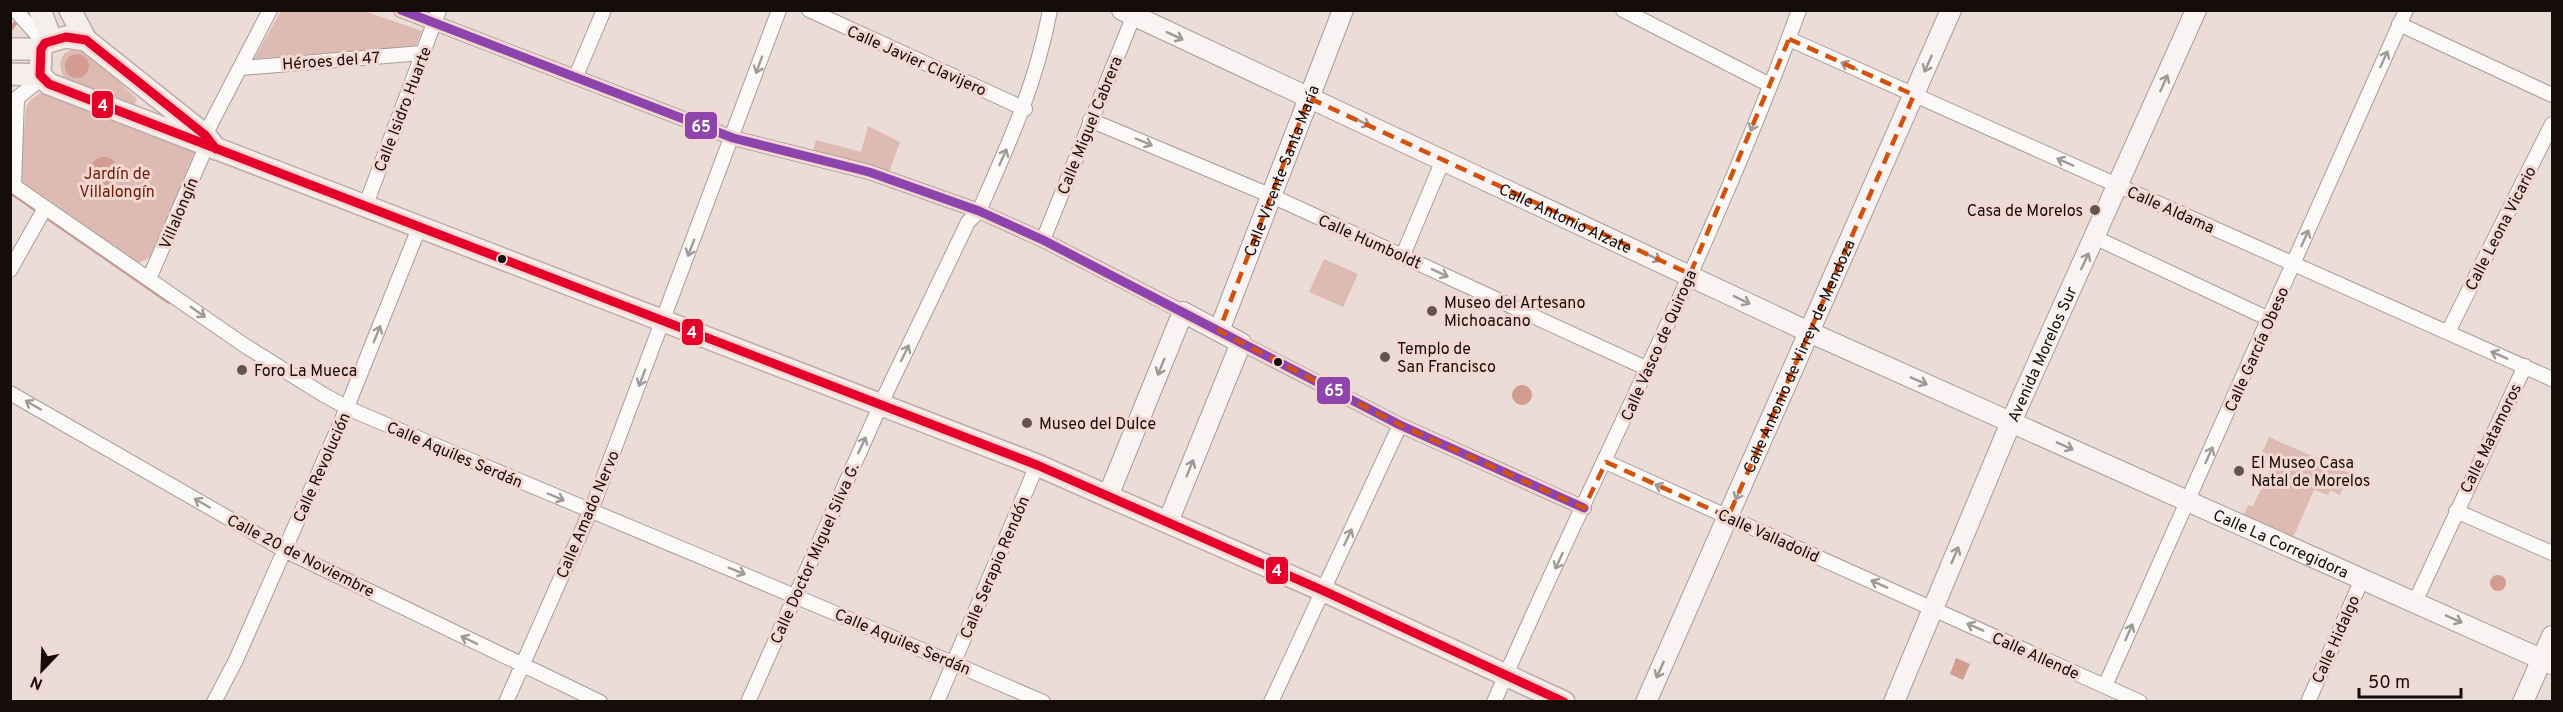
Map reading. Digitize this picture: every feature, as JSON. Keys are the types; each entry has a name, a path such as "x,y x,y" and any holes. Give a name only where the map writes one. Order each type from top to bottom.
{"main road":[{"path":"70,10 86,40 209,144"},
{"path":"27,11 46,44 41,76"},
{"path":"10,49 86,40"},
{"path":"10,74 41,76 49,84 209,144 663,323 1037,465 1324,591 1564,702"}],"street":[{"name":"Villalongín","path":"149,279 240,68 270,10"},
{"path":"401,10 437,17 576,76 733,138 869,172 979,211 1042,240 1400,424 1584,508"},
{"path":"576,76 604,10"},
{"name":"Calle Amado Nervo","path":"506,702 590,511 733,138 779,10"},
{"name":"Calle Javier Clavijero","path":"809,10 1024,109"},
{"name":"Calle Doctor Miguel Silva G.","path":"748,702 794,594 880,406 968,222 979,211 1024,109 1042,49 1050,10"},
{"name":"Calle Vicente Santa María","path":"1219,331 1343,10"},
{"path":"1623,10 1770,85"},
{"name":"Calle Vasco de Quiroga","path":"1494,702 1606,462 1690,274 1789,39 1799,10"},
{"name":"Calle Antonio de Virrey de Mendoza","path":"1646,702 1951,10"},
{"name":"Avenida Morelos Sur","path":"1894,702 2011,422 2096,238 2196,10"},
{"name":"Calle García Obeso","path":"2105,686 2406,10"},
{"name":"Calle Antonio Alzate","path":"1131,12 1809,332 2011,422"},
{"name":"Calle Miguel Cabrera","path":"1042,240 1131,12"},
{"name":"Calle Isidro Huarte","path":"365,207 437,17"},
{"path":"2399,24 2553,95"},
{"name":"Calle Aldama","path":"1789,39 2553,379"},
{"name":"Héroes del 47","path":"240,68 422,53"},
{"name":"Calle Aquiles Serdán","path":"41,76 17,98 14,186 244,345 347,408 794,594 1042,702"},
{"name":"Calle Humboldt","path":"1090,120 1272,196 1648,369"},
{"name":"Calle Leona Vicario","path":"2448,332 2553,124"},
{"path":"1403,255 1443,159"},
{"path":"10,270 45,208"},
{"name":"Calle Revolución","path":"214,702 236,660 347,408 419,228"},
{"path":"2096,238 2269,319"},
{"path":"1108,496 1183,312"},
{"path":"1168,522 1241,343"},
{"name":"Calle Matamoros","path":"2415,602 2525,366"},
{"name":"Calle 20 de Noviembre","path":"10,393 284,550 521,666 600,702"},
{"name":"Calle La Corregidora","path":"2011,422 2362,577 2547,662"},
{"path":"1271,702 1400,424"},
{"name":"Calle Valladolid","path":"1606,462 1932,608"},
{"name":"Calle Serapio Rendón","path":"937,702 1037,465"},
{"name":"Calle Matamoros","path":"2456,511 2553,553"},
{"name":"Calle Hidalgo","path":"2307,702 2362,577"},
{"name":"Calle Allende","path":"1932,608 2140,702"},
{"path":"2523,702 2547,662 2553,636"}],"highlighted area":[{"path":"1789,39 1914,95 1728,517 1606,462 1584,508 1400,425 1219,331 1309,98 1690,274"}],"green space":[{"path":"281,11 364,11 422,31 416,46 254,59"},
{"path":"72,49 87,51 137,99 134,105 64,78 60,68 61,58","holes":["75,55 83,56 89,66 87,73 78,78 71,76"]},
{"name":"Jardín de Villalongín","path":"41,93 195,151 152,256 136,264 19,186 26,108 30,100"},
{"path":"868,126 900,142 888,175 813,151 816,140 861,152"},
{"path":"1324,259 1358,274 1343,307 1309,292"},
{"path":"2269,437 2350,473 2340,495 2330,490 2328,495 2314,490 2292,540 2242,518 2248,505 2253,506 2275,459 2262,453"}],"shaded area":[{"path":"77,54 85,58 89,66 85,74 77,78 69,74 65,66 69,58"},
{"path":"104,157 114,161 118,171 114,181 104,185 94,181 90,171 94,161"},
{"path":"1522,385 1529,388 1532,395 1529,402 1522,405 1515,402 1512,395 1515,388"},
{"path":"2498,575 2506,583 2498,591 2490,583"},
{"path":"1956,658 1970,664 1963,680 1950,674"}],"waterway":[{"path":"10,30 25,10"},
{"path":"10,192 169,302"}],"transit line":[{"name":"65","path":"401,10 733,138 869,172 979,211 1043,240 1400,425 1584,508"},
{"name":"4","path":"216,149 205,135 86,40 66,37 45,43 41,49 40,75 49,84 1037,465 1324,591 1564,702"}],"place":[{"name":"Casa de Morelos","path":"2095,210"},
{"name":"Museo del Artesano Michoacano","path":"1432,311"},
{"name":"Templo de San Francisco","path":"1385,357"},
{"name":"Foro La Mueca","path":"242,370"},
{"name":"Museo del Dulce","path":"1027,423"},
{"name":"El Museo Casa Natal de Morelos","path":"2239,471"}]}
